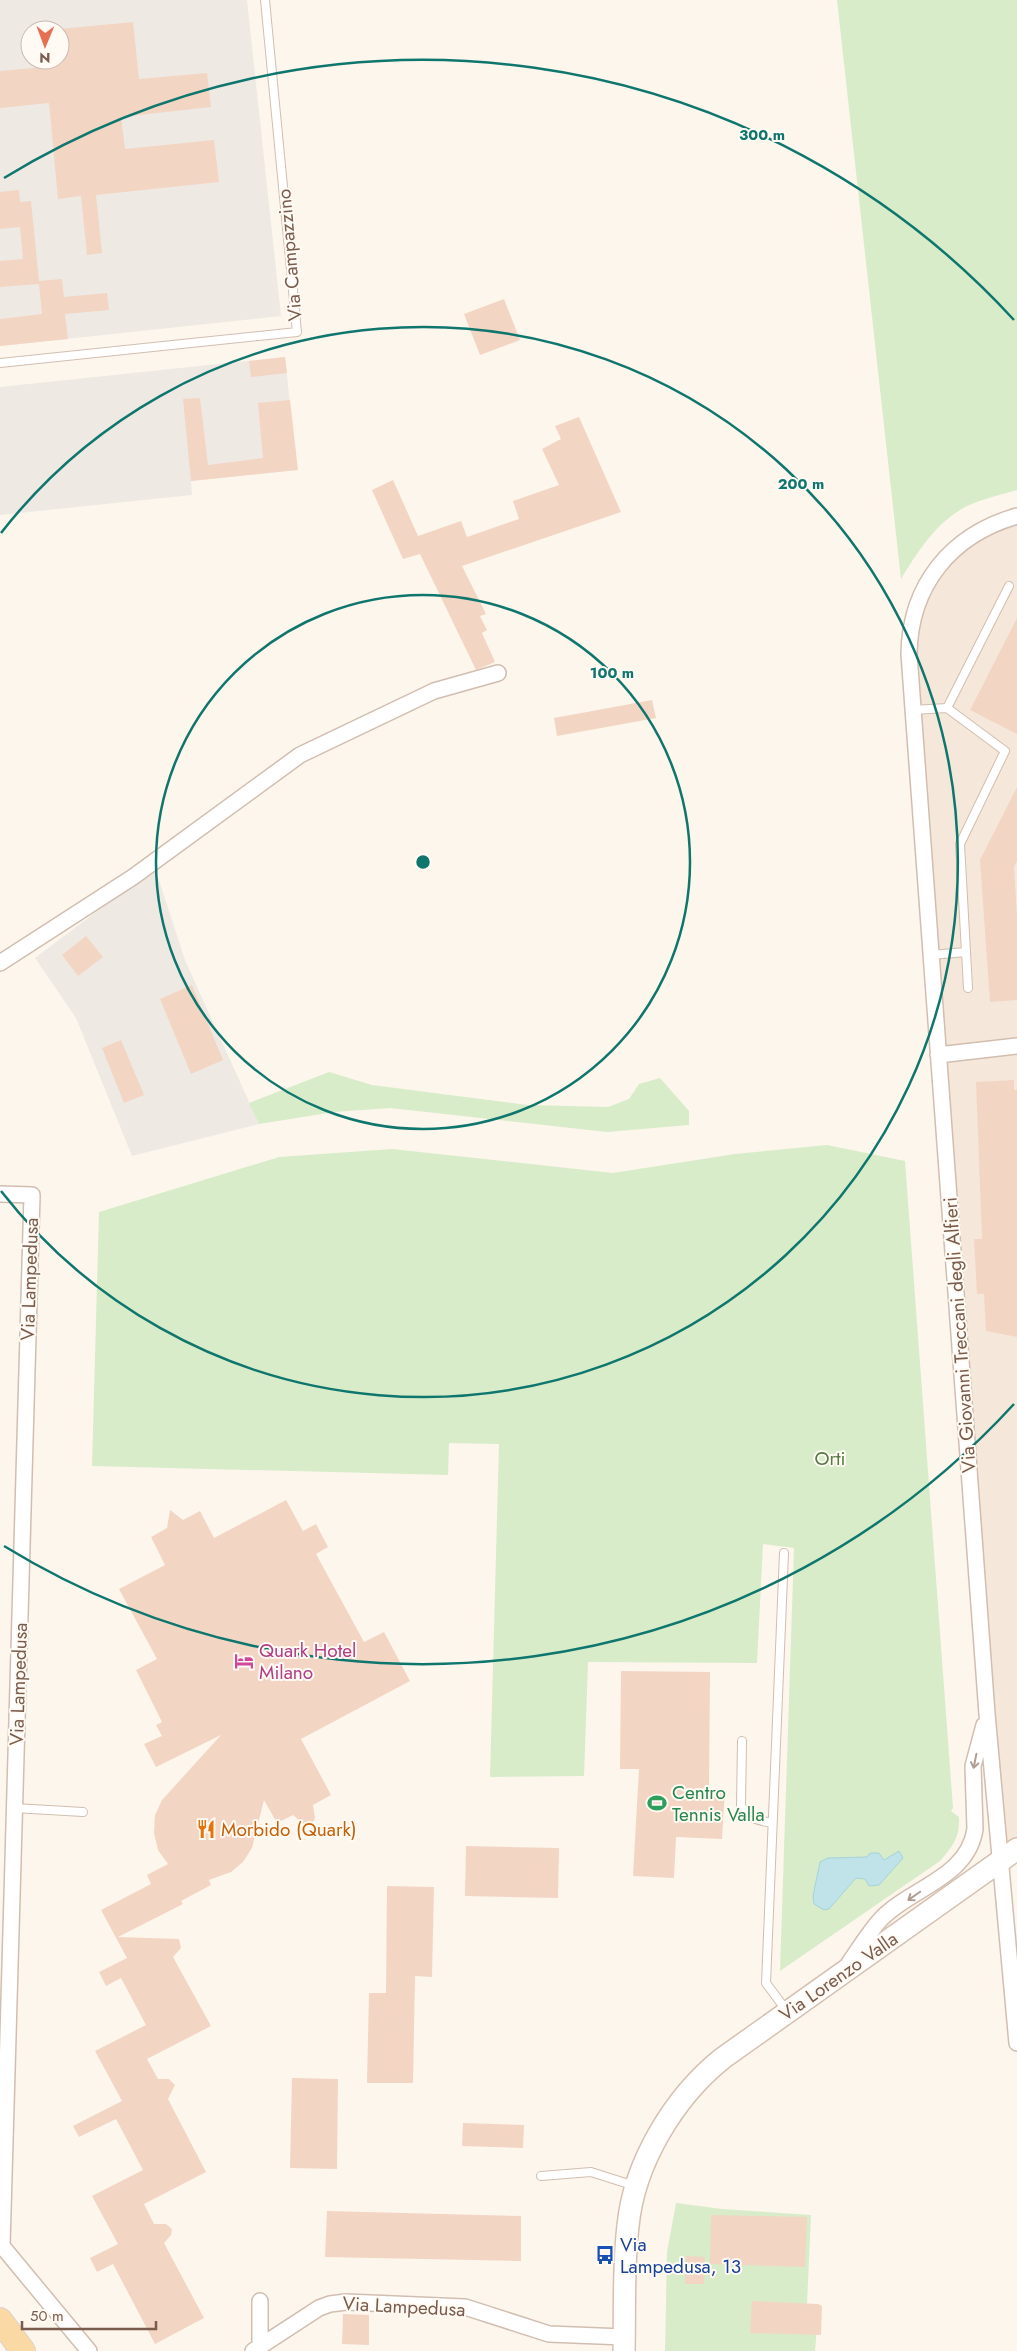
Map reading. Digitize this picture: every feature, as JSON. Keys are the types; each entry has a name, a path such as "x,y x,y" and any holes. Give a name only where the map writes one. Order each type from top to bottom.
{"main road":[{"name":"Via Lorenzo Valla","path":"670,2116 689,2089 712,2066 1009,1855"},
{"name":"Via Lampedusa","path":"624,2344 628,2225 637,2186 651,2150 670,2116"},
{"path":"0,2320 23,2351"}],"street":[{"name":"Via Giovanni Treccani degli Alfieri","path":"1017,516 992,525 962,541 943,561 923,591 915,609 910,633 909,664 987,1714 1009,1855 1017,2044"},
{"path":"0,963 133,877 300,755 434,691 498,672"},
{"path":"938,1055 1017,1046"},
{"name":"Via Lampedusa","path":"0,1194 32,1195 7,1808 2,2246 89,2351"},
{"name":"Via Giovanni Treccani degli Alfieri","path":"841,1974 882,1919 953,1868 966,1856 974,1838 975,1829 973,1766 987,1714"},
{"path":"260,2301 263,2348"},
{"name":"Via Lampedusa","path":"263,2348 322,2306 346,2302 465,2307 550,2334 624,2344"}],"lane":[{"name":"Via Campazzino","path":"0,363 297,332 265,0"},
{"path":"947,708 1010,586"},
{"path":"912,710 947,708 1005,751 960,844 968,988"},
{"path":"931,955 966,952"},
{"path":"784,1553 766,1982 787,2012"},
{"path":"742,1741 741,1806 746,1815 755,1820 772,1823"},
{"path":"7,1808 83,1812"},
{"path":"541,2176 591,2172 637,2186"}],"shaded area":[{"path":"0,0 247,0 281,316 0,346"},
{"path":"285,357 297,470 191,481 192,495 0,515 0,387"},
{"path":"1017,516 1017,1849 1000,1861 909,643 943,561"},
{"path":"156,871 185,960 259,1124 132,1156 76,1018 35,958 128,888"}],"green space":[{"path":"837,0 1017,0 1017,490 965,507 945,521 928,538 901,579"},
{"path":"329,1072 372,1085 528,1105 608,1107 629,1099 639,1084 660,1078 689,1111 689,1125 607,1132 390,1108 334,1112 259,1124 249,1103"},
{"name":"Orti","path":"827,1145 905,1161 953,1808 951,1811 959,1817 959,1824 955,1841 940,1861 780,1971 794,1548 763,1544 757,1663 588,1662 584,1776 490,1777 499,1444 449,1443 448,1475 92,1466 99,1212 279,1157 392,1149 613,1173 735,1154"},
{"path":"676,2203 722,2209 811,2215 807,2304 819,2304 815,2351 665,2351 667,2252"}],"water":[{"path":"899,1851 903,1858 879,1885 869,1886 865,1879 856,1878 829,1909 824,1910 814,1904 813,1896 820,1862 828,1858 867,1857 870,1853 879,1853 884,1860"}],"building":[{"path":"133,22 139,79 207,73 211,107 121,117 125,149 214,140 219,182 96,195 102,253 87,255 81,196 58,199 49,103 0,108 0,71 70,70 70,28"},
{"path":"19,190 20,202 31,201 39,281 62,279 64,297 107,293 109,310 65,314 68,339 0,346 0,319 42,314 39,284 0,287 0,261 23,259 20,227 0,229 0,192"},
{"path":"504,299 520,340 480,355 464,314"},
{"path":"285,357 287,373 251,377 249,361"},
{"path":"200,398 208,465 263,458 258,403 290,400 298,470 191,481 183,399"},
{"path":"579,417 621,512 462,566 486,614 480,616 487,630 482,633 495,662 476,670 420,554 403,559 372,490 393,480 418,536 461,521 467,537 519,519 513,501 559,485 542,449 561,439 555,426"},
{"path":"1017,618 1017,734 970,710"},
{"path":"652,700 656,718 557,736 554,718"},
{"path":"1017,787 1017,861 1014,867 1017,917 1017,1000 990,1002 980,860"},
{"path":"86,936 103,957 78,976 62,955"},
{"path":"192,985 223,1060 191,1074 160,999"},
{"path":"121,1040 144,1095 124,1103 102,1048"},
{"path":"1014,1080 1014,1090 1017,1090 1017,1337 986,1331 984,1294 977,1294 974,1239 982,1239 976,1082"},
{"path":"286,1500 303,1531 316,1524 328,1547 316,1554 364,1642 384,1632 410,1681 301,1739 331,1795 313,1805 315,1818 312,1824 302,1823 293,1815 277,1823 264,1800 252,1848 243,1862 231,1872 209,1880 211,1885 181,1901 183,1904 118,1937 179,1939 181,1948 173,1957 211,2026 147,2059 158,2079 169,2079 175,2085 168,2099 206,2172 144,2204 154,2224 166,2224 172,2229 171,2235 164,2243 204,2318 155,2344 113,2264 97,2272 90,2258 118,2244 92,2196 143,2170 116,2119 79,2137 73,2126 122,2101 95,2051 146,2025 121,1978 106,1986 99,1972 127,1958 101,1910 151,1884 147,1875 168,1864 158,1850 154,1833 155,1815 162,1800 221,1735 156,1767 144,1744 162,1736 156,1725 162,1722 136,1670 157,1659 119,1589 165,1565 151,1537 167,1528 170,1510 183,1520 200,1511 214,1538"},
{"path":"621,1671 710,1672 709,1788 725,1789 722,1839 676,1837 674,1878 633,1876 639,1769 620,1769"},
{"path":"466,1846 559,1848 558,1898 465,1896"},
{"path":"387,1886 434,1887 432,1977 415,1976 413,2083 367,2083 369,1993 386,1993"},
{"path":"292,2078 338,2079 337,2169 290,2168"},
{"path":"463,2123 524,2125 523,2148 462,2146"},
{"path":"327,2211 521,2216 521,2261 325,2257"},
{"path":"711,2215 807,2217 805,2267 710,2264"},
{"path":"686,2256 705,2257 704,2284 685,2284"},
{"path":"752,2301 818,2304 822,2306 821,2335 750,2333"},
{"path":"343,2314 369,2315 369,2345 342,2344"}],"place":[{"name":"Quark Hotel Milano","path":"244,1661"},
{"name":"Centro Tennis Valla","path":"657,1803"},
{"name":"Morbido (Quark)","path":"206,1829"},
{"name":"Via Lampedusa, 13","path":"605,2255"}]}
